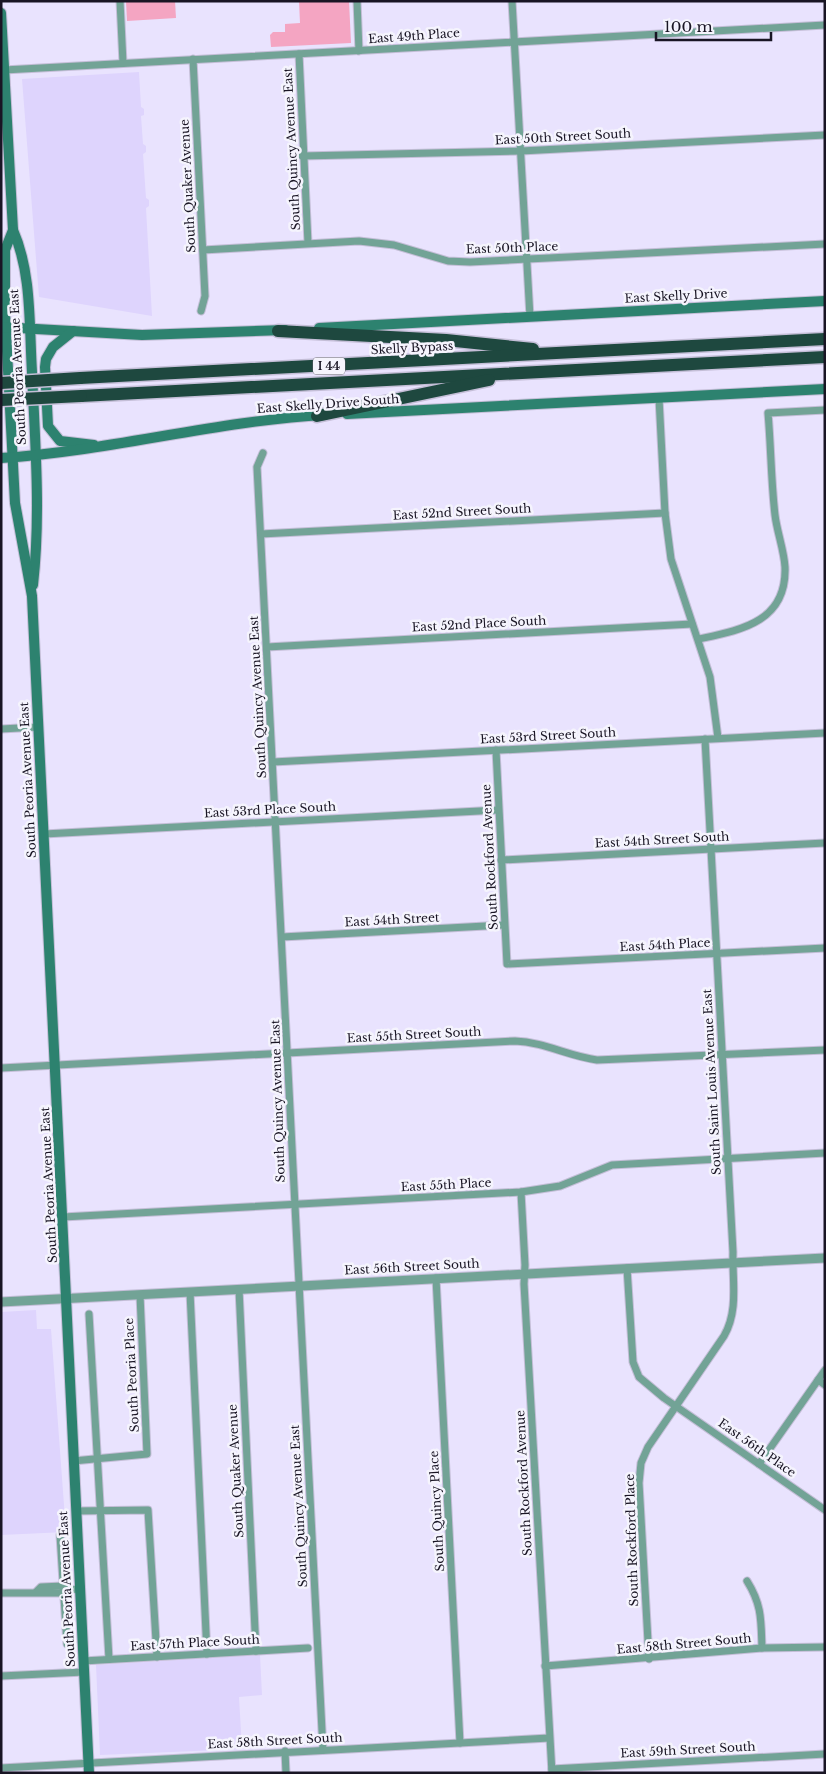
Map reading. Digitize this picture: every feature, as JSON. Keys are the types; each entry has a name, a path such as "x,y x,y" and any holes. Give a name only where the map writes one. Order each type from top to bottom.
{"highway":[{"path":"278,331 446,340 578,353"},
{"name":"Skelly Bypass","path":"1,383 825,339"},
{"name":"I 44","path":"1,400 825,357"},
{"path":"317,416 407,399 523,373"}],"main road":[{"name":"South Peoria Avenue East","path":"1,13 13,230 22,251 29,328 36,455 38,539 32,596"},
{"name":"South Peoria Avenue East","path":"13,230 5,250 3,327 12,457 20,534 32,596 89,1768"},
{"name":"East Skelly Drive","path":"530,317 825,301"},
{"path":"3,327 175,335 530,317"},
{"path":"73,331 53,347 46,359 48,426 60,441 110,447"},
{"path":"659,398 825,389"},
{"name":"East Skelly Drive South","path":"1,458 110,447 237,423 317,416 659,398"}],"street":[{"path":"120,1 123,63"},
{"path":"357,1 359,51"},
{"path":"512,1 530,317"},
{"name":"East 49th Place","path":"4,70 825,25"},
{"name":"South Quincy Avenue East","path":"299,54 302,156 308,243"},
{"name":"South Quaker Avenue","path":"193,59 205,296 201,311"},
{"name":"East 50th Street South","path":"302,156 521,151 825,135"},
{"name":"East 50th Place","path":"203,250 308,243 379,242 448,261 527,260 825,244"},
{"path":"659,398 665,513 671,559 710,677 718,738"},
{"path":"699,639 751,626 769,612 776,603 783,586 784,566 775,512 768,412 825,410"},
{"name":"South Quincy Avenue East","path":"263,453 257,466 322,1750"},
{"name":"East 52nd Street South","path":"261,534 665,513"},
{"name":"East 52nd Place South","path":"267,647 692,624"},
{"path":"1,729 38,727"},
{"name":"East 53rd Street South","path":"273,762 825,733"},
{"name":"South Saint Louis Avenue East","path":"675,1406 729,1327 734,1309 728,1158 705,739"},
{"name":"South Rockford Avenue","path":"496,750 507,964"},
{"name":"East 53rd Place South","path":"44,834 276,820 498,810"},
{"name":"East 54th Street South","path":"501,860 825,843"},
{"name":"East 54th Street","path":"282,937 504,925"},
{"name":"East 54th Place","path":"507,964 825,948"},
{"name":"East 55th Street South","path":"1,1068 515,1041 539,1043 572,1055 597,1060 825,1050"},
{"name":"East 55th Place","path":"63,1217 521,1192 560,1186 612,1165 825,1153"},
{"name":"South Rockford Avenue","path":"521,1192 552,1771"},
{"name":"East 56th Street South","path":"1,1302 825,1258"},
{"path":"627,1268 632,1354 636,1369 644,1382 675,1406"},
{"name":"South Quincy Place","path":"436,1278 460,1743"},
{"name":"South Quaker Avenue","path":"238,1290 256,1651"},
{"path":"190,1292 207,1654"},
{"name":"South Peoria Place","path":"98,1459 147,1454 140,1295"},
{"path":"89,1314 102,1510 109,1660"},
{"path":"759,1464 825,1370"},
{"path":"818,1380 825,1385"},
{"name":"East 56th Place","path":"675,1406 825,1510"},
{"name":"South Rockford Place","path":"649,1659 639,1475 644,1453 675,1406"},
{"path":"74,1460 98,1459"},
{"path":"76,1511 148,1510 157,1657"},
{"path":"60,1534 67,1644"},
{"path":"747,1581 757,1597 761,1611 762,1648"},
{"path":"1,1593 36,1592 41,1587 80,1590"},
{"name":"East 58th Street South","path":"545,1666 649,1659 762,1648 825,1647"},
{"name":"East 57th Place South","path":"83,1661 308,1648"},
{"path":"1,1676 84,1672"},
{"name":"East 58th Street South","path":"1,1768 89,1768 285,1751 549,1738"},
{"path":"285,1751 286,1773"},
{"name":"East 59th Street South","path":"552,1771 825,1754"}],"shaded area":[{"path":"126,1 175,1 176,18 127,21"},
{"path":"299,1 349,1 351,43 271,47 270,35 273,32 285,32 285,24 300,23"},
{"path":"139,72 141,107 144,109 144,115 141,116 143,144 146,146 146,152 143,154 146,198 149,200 149,206 146,208 152,316 39,297 22,79"},
{"path":"36,1310 37,1329 51,1329 66,1532 1,1535 1,1312"},
{"path":"260,1655 262,1695 239,1697 242,1749 100,1755 96,1665"}]}
